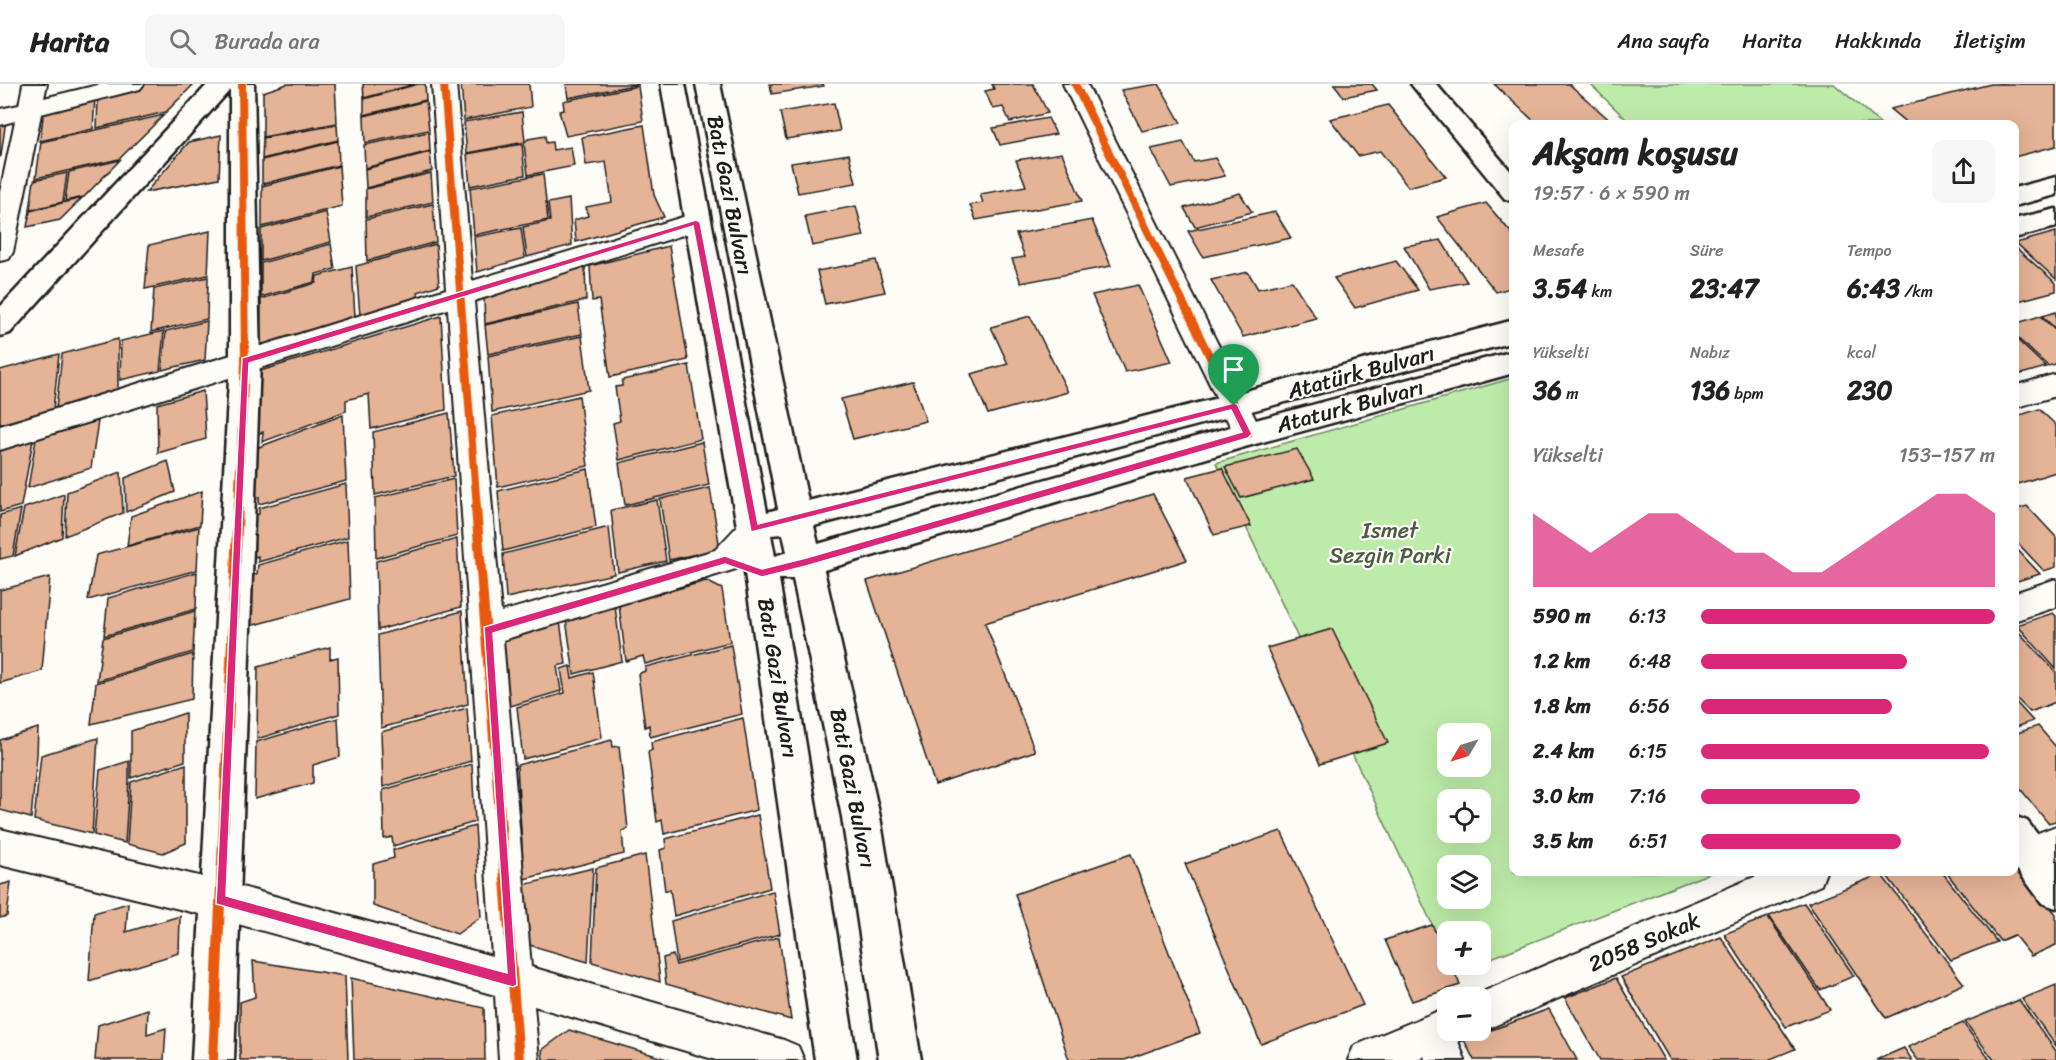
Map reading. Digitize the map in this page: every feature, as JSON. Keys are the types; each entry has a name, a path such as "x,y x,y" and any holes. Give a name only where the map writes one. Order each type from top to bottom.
{"main road":[{"path":"0,325 222,84"},
{"path":"213,1060 245,361 242,84"},
{"name":"Batı Gazi Bulvarı","path":"673,84 696,222 762,573 836,1060"},
{"name":"Batı Gazi Bulvarı","path":"708,84 796,518"},
{"path":"1423,84 1509,187"},
{"path":"2019,196 2056,186"},
{"path":"2019,228 2056,218"},
{"name":"Atatürk Bulvarı","path":"754,529 1234,406 1509,332"},
{"name":"Ataturk Bulvarı","path":"762,573 1248,434 1509,363"},
{"name":"Bati Gazi Bulvarı","path":"796,518 861,816 900,1060"},
{"path":"2033,844 2056,889"}],"street":[{"path":"0,249 35,84"},
{"path":"0,117 132,84"},
{"path":"444,84 488,630 519,1060"},
{"path":"1075,84 1248,434"},
{"path":"0,438 696,222"},
{"path":"2019,396 2056,385"},
{"path":"488,630 725,560 754,529"},
{"path":"725,560 762,573"},
{"path":"2019,605 2056,593"},
{"path":"0,847 220,900 513,981 784,1060"},
{"name":"2058 Sokak","path":"1491,1007 1799,876"},
{"path":"1368,1060 1437,1041"}],"green space":[{"path":"1590,84 1834,84 1876,120 1627,120"},
{"name":"Ismet Sezgin Parki","path":"1509,379 1509,876 1703,876 1491,958 1491,921 1437,921 1437,935 1216,463"}],"building":[{"path":"146,84 192,84 192,86 166,112 97,128 98,96"},
{"path":"287,84 335,84 337,123 263,137 263,92"},
{"path":"363,84 415,84 364,98"},
{"path":"425,84 426,100 364,115 364,99"},
{"path":"461,84 529,84 531,107 464,120"},
{"path":"566,84 639,84 568,98"},
{"path":"770,84 823,84 824,86 772,94"},
{"path":"992,84 1033,84 1048,113 1010,122 1003,107 993,109 985,91 994,89"},
{"path":"1159,84 1181,123 1142,131 1121,90"},
{"path":"1334,84 1372,84 1377,90 1344,97"},
{"path":"1494,84 1569,84 1610,120 1533,120"},
{"path":"1991,84 2056,84 2056,146 2019,156 2019,120 1903,120 1890,109"},
{"path":"638,86 643,121 566,136 559,111 564,110 563,101"},
{"path":"95,97 93,129 40,141 44,109"},
{"path":"426,101 429,130 365,143 364,116"},
{"path":"834,103 840,131 786,139 780,112"},
{"path":"1388,105 1446,177 1408,187 1380,151 1358,156 1330,119"},
{"path":"522,112 525,142 467,153 464,122"},
{"path":"164,115 119,159 36,178 41,142"},
{"path":"1048,118 1056,134 1000,145 993,128"},
{"path":"6,120 1,156 0,157 0,122"},
{"path":"337,125 338,140 262,159 263,138"},
{"path":"644,125 654,195 664,217 576,242 574,220 588,216 586,207 612,202 606,162 586,165 582,137"},
{"path":"429,132 430,151 365,168 364,145"},
{"path":"221,135 219,178 146,192 189,142"},
{"path":"545,136 546,143 552,142 553,150 571,147 574,166 528,175 524,144 528,139"},
{"path":"338,141 339,165 262,184 262,160"},
{"path":"1183,142 1194,162 1215,158 1225,176 1171,187 1151,149"},
{"path":"522,144 525,175 470,186 467,154"},
{"path":"430,152 432,171 366,188 365,169"},
{"path":"1062,153 1082,201 976,220 970,205 983,203 980,194 1026,186 1016,160"},
{"path":"849,154 856,183 798,193 791,163"},
{"path":"120,160 84,197 65,201 69,172"},
{"path":"339,166 342,206 262,227 262,186"},
{"path":"67,173 63,202 30,210 34,180"},
{"path":"431,173 433,202 366,217 366,189"},
{"path":"543,174 548,220 474,235 470,188"},
{"path":"1240,193 1252,212 1195,227 1184,208"},
{"path":"82,198 60,220 27,227 30,211"},
{"path":"569,199 572,245 527,257 523,227 550,221 548,203"},
{"path":"1486,203 1509,230 1509,288 1496,292 1437,217"},
{"path":"433,204 436,242 367,261 366,219"},
{"path":"856,206 864,236 812,246 805,216"},
{"path":"326,212 331,242 261,261 261,229"},
{"path":"1275,212 1291,238 1203,257 1188,231"},
{"path":"1092,220 1111,266 1021,283 1012,259 1025,257 1016,234"},
{"path":"521,228 525,258 477,272 474,237"},
{"path":"210,231 208,275 145,289 149,245"},
{"path":"2056,232 2056,279 2019,246 2019,242"},
{"path":"1441,240 1467,282 1429,289 1404,246"},
{"path":"331,244 335,269 316,274 315,282 261,297 261,263"},
{"path":"436,244 439,285 418,292 419,298 360,316 356,266"},
{"path":"669,246 688,360 610,377 599,300 592,301 590,266"},
{"path":"2019,250 2056,283 2056,291 2019,301"},
{"path":"876,260 885,292 825,304 817,271"},
{"path":"1396,261 1418,290 1355,308 1334,278"},
{"path":"585,266 586,300 485,324 484,299"},
{"path":"352,267 355,317 260,346 261,299 316,283 317,276"},
{"path":"1248,272 1258,289 1292,281 1316,318 1243,337 1211,280"},
{"path":"208,277 207,319 151,332 154,289"},
{"path":"1138,285 1172,362 1125,372 1092,295"},
{"path":"578,304 582,334 488,354 485,325"},
{"path":"2056,312 2056,329 2042,316"},
{"path":"441,316 446,410 371,429 369,394 346,400 346,411 262,442 263,432 256,434 257,372"},
{"path":"1030,316 1068,392 988,414 971,374 1008,364 991,327"},
{"path":"2040,316 2056,331 2056,364 2048,366 2019,340 2019,322"},
{"path":"207,321 205,360 162,370 166,331"},
{"path":"164,331 160,371 120,380 121,341"},
{"path":"582,336 589,390 492,412 488,356"},
{"path":"118,339 118,392 56,409 62,354"},
{"path":"2019,342 2046,367 2019,375"},
{"path":"59,354 53,410 0,424 0,370"},
{"path":"689,365 701,439 619,460 613,423 620,421 615,387 622,386 622,380"},
{"path":"913,382 926,421 853,439 841,399"},
{"path":"203,391 206,439 158,453 157,404"},
{"path":"579,396 588,466 498,487 492,416"},
{"path":"2039,409 2056,425 2056,472 2019,483 2019,415"},
{"path":"449,413 454,476 375,495 373,432"},
{"path":"343,415 346,481 259,504 259,497 251,499 253,452 259,447"},
{"path":"98,421 91,468 28,488 36,439"},
{"path":"33,440 21,506 0,512 0,449"},
{"path":"702,442 709,485 625,505 619,463"},
{"path":"1297,449 1314,479 1241,498 1225,467"},
{"path":"168,461 175,492 126,512 125,478"},
{"path":"1222,468 1251,526 1214,535 1187,477"},
{"path":"588,469 596,527 503,551 498,491"},
{"path":"121,472 123,513 65,536 67,492"},
{"path":"454,479 457,536 376,558 375,498"},
{"path":"346,484 348,537 258,562 258,556 251,558 251,515 259,514 259,508"},
{"path":"710,488 720,549 669,560 660,499"},
{"path":"202,491 200,525 127,546 131,516"},
{"path":"64,494 62,537 15,556 24,508"},
{"path":"1153,494 1187,560 985,623 1035,751 935,785 867,581"},
{"path":"657,500 666,561 618,572 611,510"},
{"path":"2027,506 2056,537 2056,567 2044,571 2019,544 2019,508"},
{"path":"21,509 13,556 0,559 0,515"},
{"path":"199,527 197,570 88,600 96,555"},
{"path":"609,527 614,574 506,598 503,554"},
{"path":"457,539 461,607 378,630 376,561"},
{"path":"348,540 350,599 250,626 251,575 257,574 258,565"},
{"path":"2019,551 2040,574 2019,580"},
{"path":"197,572 196,609 104,636 108,598"},
{"path":"50,577 42,671 0,683 0,590"},
{"path":"706,581 722,589 730,642 645,664 643,656 626,661 619,605"},
{"path":"615,606 622,661 574,674 566,619"},
{"path":"195,611 193,652 97,681 103,638"},
{"path":"462,611 468,704 381,728 378,635"},
{"path":"2053,613 2056,616 2056,669 2019,627 2019,624"},
{"path":"560,621 566,664 557,666 561,691 507,707 499,638"},
{"path":"1332,629 1388,743 1320,764 1267,648"},
{"path":"2019,632 2056,672 2056,702 2030,712 2019,701"},
{"path":"731,645 742,714 650,737 649,725 645,727 638,674 645,671 645,667"},
{"path":"330,647 330,659 338,657 339,714 257,739 258,667"},
{"path":"193,654 192,699 91,724 96,683"},
{"path":"570,666 572,678 593,672 602,738 523,759 517,707 565,693 561,669"},
{"path":"2019,706 2033,721 2019,726"},
{"path":"467,708 471,761 383,787 381,732"},
{"path":"185,713 185,761 131,778 131,731"},
{"path":"338,718 340,757 313,765 313,783 255,799 256,742"},
{"path":"743,718 757,810 664,834 662,820 657,822 648,752 652,750 651,742"},
{"path":"2038,726 2056,747 2056,821 2048,823 2019,787 2019,732"},
{"path":"38,728 31,818 0,810 0,740"},
{"path":"98,738 92,834 34,820 41,755"},
{"path":"612,740 613,747 619,746 628,829 622,831 624,854 524,879 517,765"},
{"path":"129,761 125,843 94,835 100,770"},
{"path":"186,764 186,843 163,853 127,844 131,782"},
{"path":"472,764 475,822 393,846 392,837 384,839 383,790"},
{"path":"758,815 770,888 674,916 670,889 665,891 660,850 666,848 665,839"},
{"path":"475,826 481,917 457,934 373,906 373,864 394,858 393,850"},
{"path":"1281,831 1363,1005 1261,1044 1185,864"},
{"path":"1131,854 1200,1033 1125,1060 1069,1060 1015,894"},
{"path":"645,855 660,982 592,962 596,868"},
{"path":"593,868 588,962 526,944 523,885"},
{"path":"2019,868 2056,914 2056,945 2031,956 2014,935 2000,941 1949,876 2019,876"},
{"path":"1876,876 1883,876 1964,984 1886,1018 1808,903"},
{"path":"1887,876 1945,876 1997,942 1951,960"},
{"path":"11,882 7,916 0,918 0,885"},
{"path":"773,891 780,934 677,962 671,921"},
{"path":"128,903 126,932 180,916 179,953 89,981 94,913"},
{"path":"1804,903 1854,976 1820,990 1769,916"},
{"path":"1768,917 1830,1010 1786,1027 1724,934"},
{"path":"1432,925 1437,935 1437,975 1456,975 1460,985 1437,987 1437,993 1412,1001 1385,940"},
{"path":"779,937 791,1020 666,984 663,958 673,955 676,965"},
{"path":"1721,937 1795,1049 1768,1060 1670,1060 1621,977"},
{"path":"253,961 345,976 348,1060 240,1060 240,1002 255,997"},
{"path":"351,978 484,1008 485,1060 354,1060"},
{"path":"1616,978 1664,1060 1600,1060 1565,998"},
{"path":"2056,985 2056,1046 2022,999"},
{"path":"2019,1000 2056,1051 2056,1060 1994,1060 1965,1022"},
{"path":"148,1009 147,1034 166,1028 164,1060 95,1060 98,1025"},
{"path":"1549,1009 1577,1060 1474,1060 1464,1041 1491,1041 1491,1030"},
{"path":"1963,1023 1990,1060 1918,1060 1908,1047"},
{"path":"569,1030 670,1060 543,1060 542,1050"},
{"path":"1904,1048 1912,1060 1876,1060"}],"cycle path":[{"path":"213,1060 245,361 242,84"},
{"path":"444,84 519,1060"},
{"path":"1075,84 1248,434"}],"route":[{"path":"696,222 754,529 1234,406 1248,434 806,562 762,573 725,560 488,630 513,981 220,900 245,361 696,222"}]}
